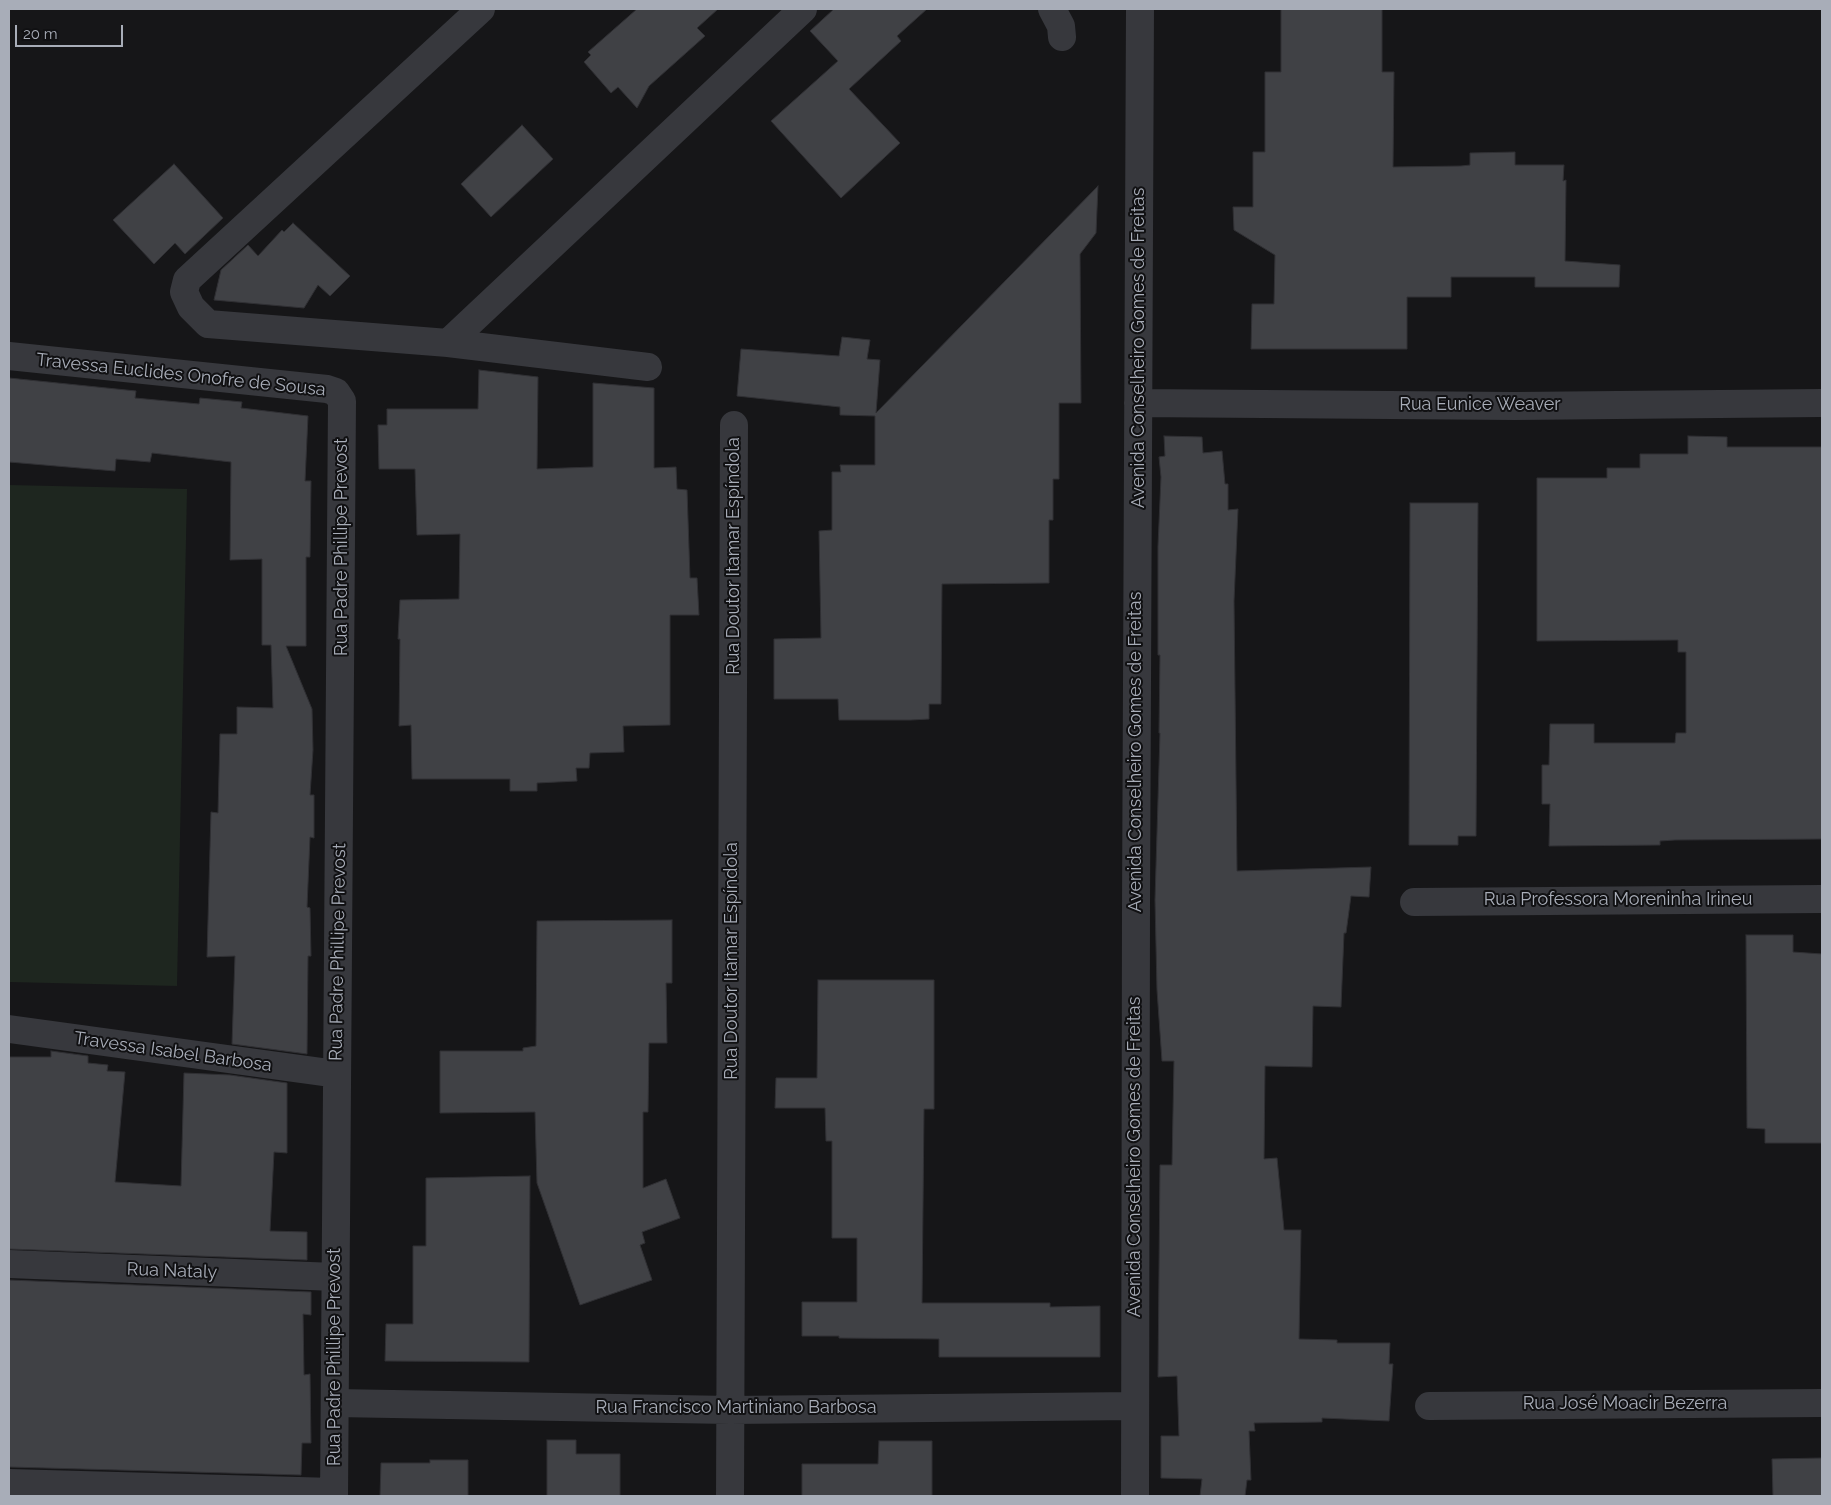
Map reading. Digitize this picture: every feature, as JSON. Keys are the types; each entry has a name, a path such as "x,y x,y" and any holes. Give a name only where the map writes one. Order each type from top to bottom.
{"street":[{"path":"481,9 187,280 184,292 191,307 208,324 448,343 648,367"},
{"path":"448,343 802,9"},
{"path":"1052,9 1061,26 1062,37"},
{"name":"Avenida Conselheiro Gomes de Freitas","path":"1135,1496 1140,9"},
{"name":"Travessa Euclides Onofre de Sousa","path":"9,356 328,388 336,392 342,401 343,408"},
{"name":"Rua Eunice Weaver","path":"1138,403 1525,406 1822,403"},
{"name":"Rua Padre Phillipe Prevost","path":"334,1494 343,408"},
{"name":"Rua Doutor Itamar Espíndola","path":"730,1496 734,425"},
{"name":"Rua Professora Moreninha Irineu","path":"1414,902 1822,899"},
{"name":"Travessa Isabel Barbosa","path":"9,1030 337,1074"},
{"name":"Rua Nataly","path":"9,1264 335,1277"},
{"name":"Rua Francisco Martiniano Barbosa","path":"336,1403 730,1410 1135,1406"},
{"name":"Rua José Moacir Bezerra","path":"1429,1406 1822,1403"},
{"path":"9,1483 334,1494"}],"shaded area":[{"path":"9,485 187,489 177,986 9,982"}],"building":[{"path":"637,9 718,9 697,28 705,36 649,86 637,108 618,87 611,93 584,62 591,55 588,52"},
{"path":"834,9 927,9 897,36 901,41 849,89 900,143 841,198 771,121 838,61 810,31"},
{"path":"1281,9 1382,9 1382,72 1394,72 1393,167 1470,165 1470,153 1515,152 1515,165 1564,165 1563,181 1566,180 1565,261 1620,265 1619,287 1535,287 1535,277 1451,277 1451,297 1407,297 1407,349 1251,349 1252,304 1274,304 1275,255 1234,230 1233,207 1253,207 1253,152 1265,152 1265,72 1281,72"},
{"path":"522,125 553,159 491,217 461,184"},
{"path":"174,164 223,218 185,254 175,243 154,264 113,220"},
{"path":"1098,186 1096,233 1080,254 1081,403 1059,403 1059,479 1053,479 1053,520 1049,520 1049,583 942,584 941,704 929,704 929,719 839,720 838,699 774,699 774,639 821,638 819,531 832,530 832,472 841,472 840,465 875,465 875,416 840,415 840,407 737,396 741,349 839,356 842,337 870,340 867,359 880,360 876,413"},
{"path":"293,223 350,276 330,296 318,285 304,308 214,300 221,270 248,245 258,256 282,230 284,232"},
{"path":"479,370 538,377 537,469 593,467 593,383 654,388 654,468 676,467 677,489 687,490 690,578 697,578 699,615 670,615 670,725 623,726 624,752 590,753 589,768 576,768 577,781 537,783 537,791 510,791 510,779 412,779 411,725 399,726 400,639 398,639 400,600 459,599 460,534 417,535 415,469 379,469 378,425 387,425 387,409 478,409"},
{"path":"9,378 136,391 135,398 199,404 200,398 242,402 241,408 308,416 305,481 311,481 310,557 306,557 306,646 286,646 312,709 313,750 310,795 314,795 314,838 310,837 307,907 310,908 311,956 308,956 307,1054 232,1044 235,956 207,957 211,812 218,813 220,734 237,734 237,707 273,708 271,645 262,645 262,559 230,560 231,462 152,453 150,462 116,459 115,471 9,462"},
{"path":"1164,436 1202,437 1203,453 1222,451 1225,484 1228,484 1228,510 1238,509 1234,601 1237,871 1371,867 1369,897 1351,896 1346,933 1344,933 1341,1007 1313,1006 1312,1067 1265,1066 1264,1159 1277,1158 1284,1230 1301,1230 1299,1339 1337,1340 1337,1343 1390,1343 1389,1364 1393,1364 1389,1421 1322,1418 1322,1422 1254,1423 1255,1431 1249,1431 1251,1480 1247,1480 1245,1496 1200,1496 1202,1479 1161,1478 1161,1436 1179,1436 1177,1376 1158,1377 1160,1165 1172,1165 1174,1061 1162,1061 1157,990 1155,900 1160,733 1158,546 1161,477 1159,457 1165,456"},
{"path":"1688,436 1727,437 1727,447 1822,447 1822,839 1675,840 1660,841 1660,845 1549,846 1550,804 1542,804 1542,765 1549,765 1550,724 1594,724 1594,743 1675,743 1676,733 1686,733 1686,652 1678,652 1678,640 1537,641 1537,478 1607,478 1607,468 1640,468 1640,454 1688,454"},
{"path":"1410,503 1478,503 1476,836 1458,836 1458,845 1409,845"},
{"path":"672,920 672,983 666,983 667,1043 649,1043 648,1112 643,1112 643,1188 666,1179 680,1218 642,1232 645,1243 640,1245 652,1280 580,1305 537,1183 535,1112 440,1113 440,1051 523,1051 523,1048 536,1046 537,921"},
{"path":"1746,935 1793,935 1793,952 1822,954 1822,1143 1765,1143 1765,1129 1747,1128"},
{"path":"818,980 934,980 934,1109 924,1109 922,1303 1050,1303 1050,1307 1100,1306 1100,1357 939,1357 939,1339 802,1336 802,1302 857,1302 857,1238 832,1238 832,1141 826,1141 825,1108 775,1108 776,1078 817,1078"},
{"path":"51,1051 88,1056 88,1063 108,1065 107,1071 125,1072 115,1182 181,1186 184,1073 230,1075 287,1083 287,1153 274,1152 270,1231 307,1232 307,1260 9,1249 9,1057 51,1057"},
{"path":"530,1176 529,1362 385,1361 386,1324 413,1324 413,1246 426,1246 426,1178"},
{"path":"9,1280 311,1292 311,1315 303,1314 304,1375 310,1374 311,1443 302,1443 301,1475 9,1467"},
{"path":"547,1440 576,1440 576,1454 620,1454 620,1496 547,1496"},
{"path":"879,1441 932,1441 932,1496 802,1496 802,1464 878,1464"},
{"path":"1822,1458 1822,1496 1773,1496 1772,1459"},
{"path":"430,1460 468,1460 468,1496 380,1496 381,1463 430,1463"}]}
